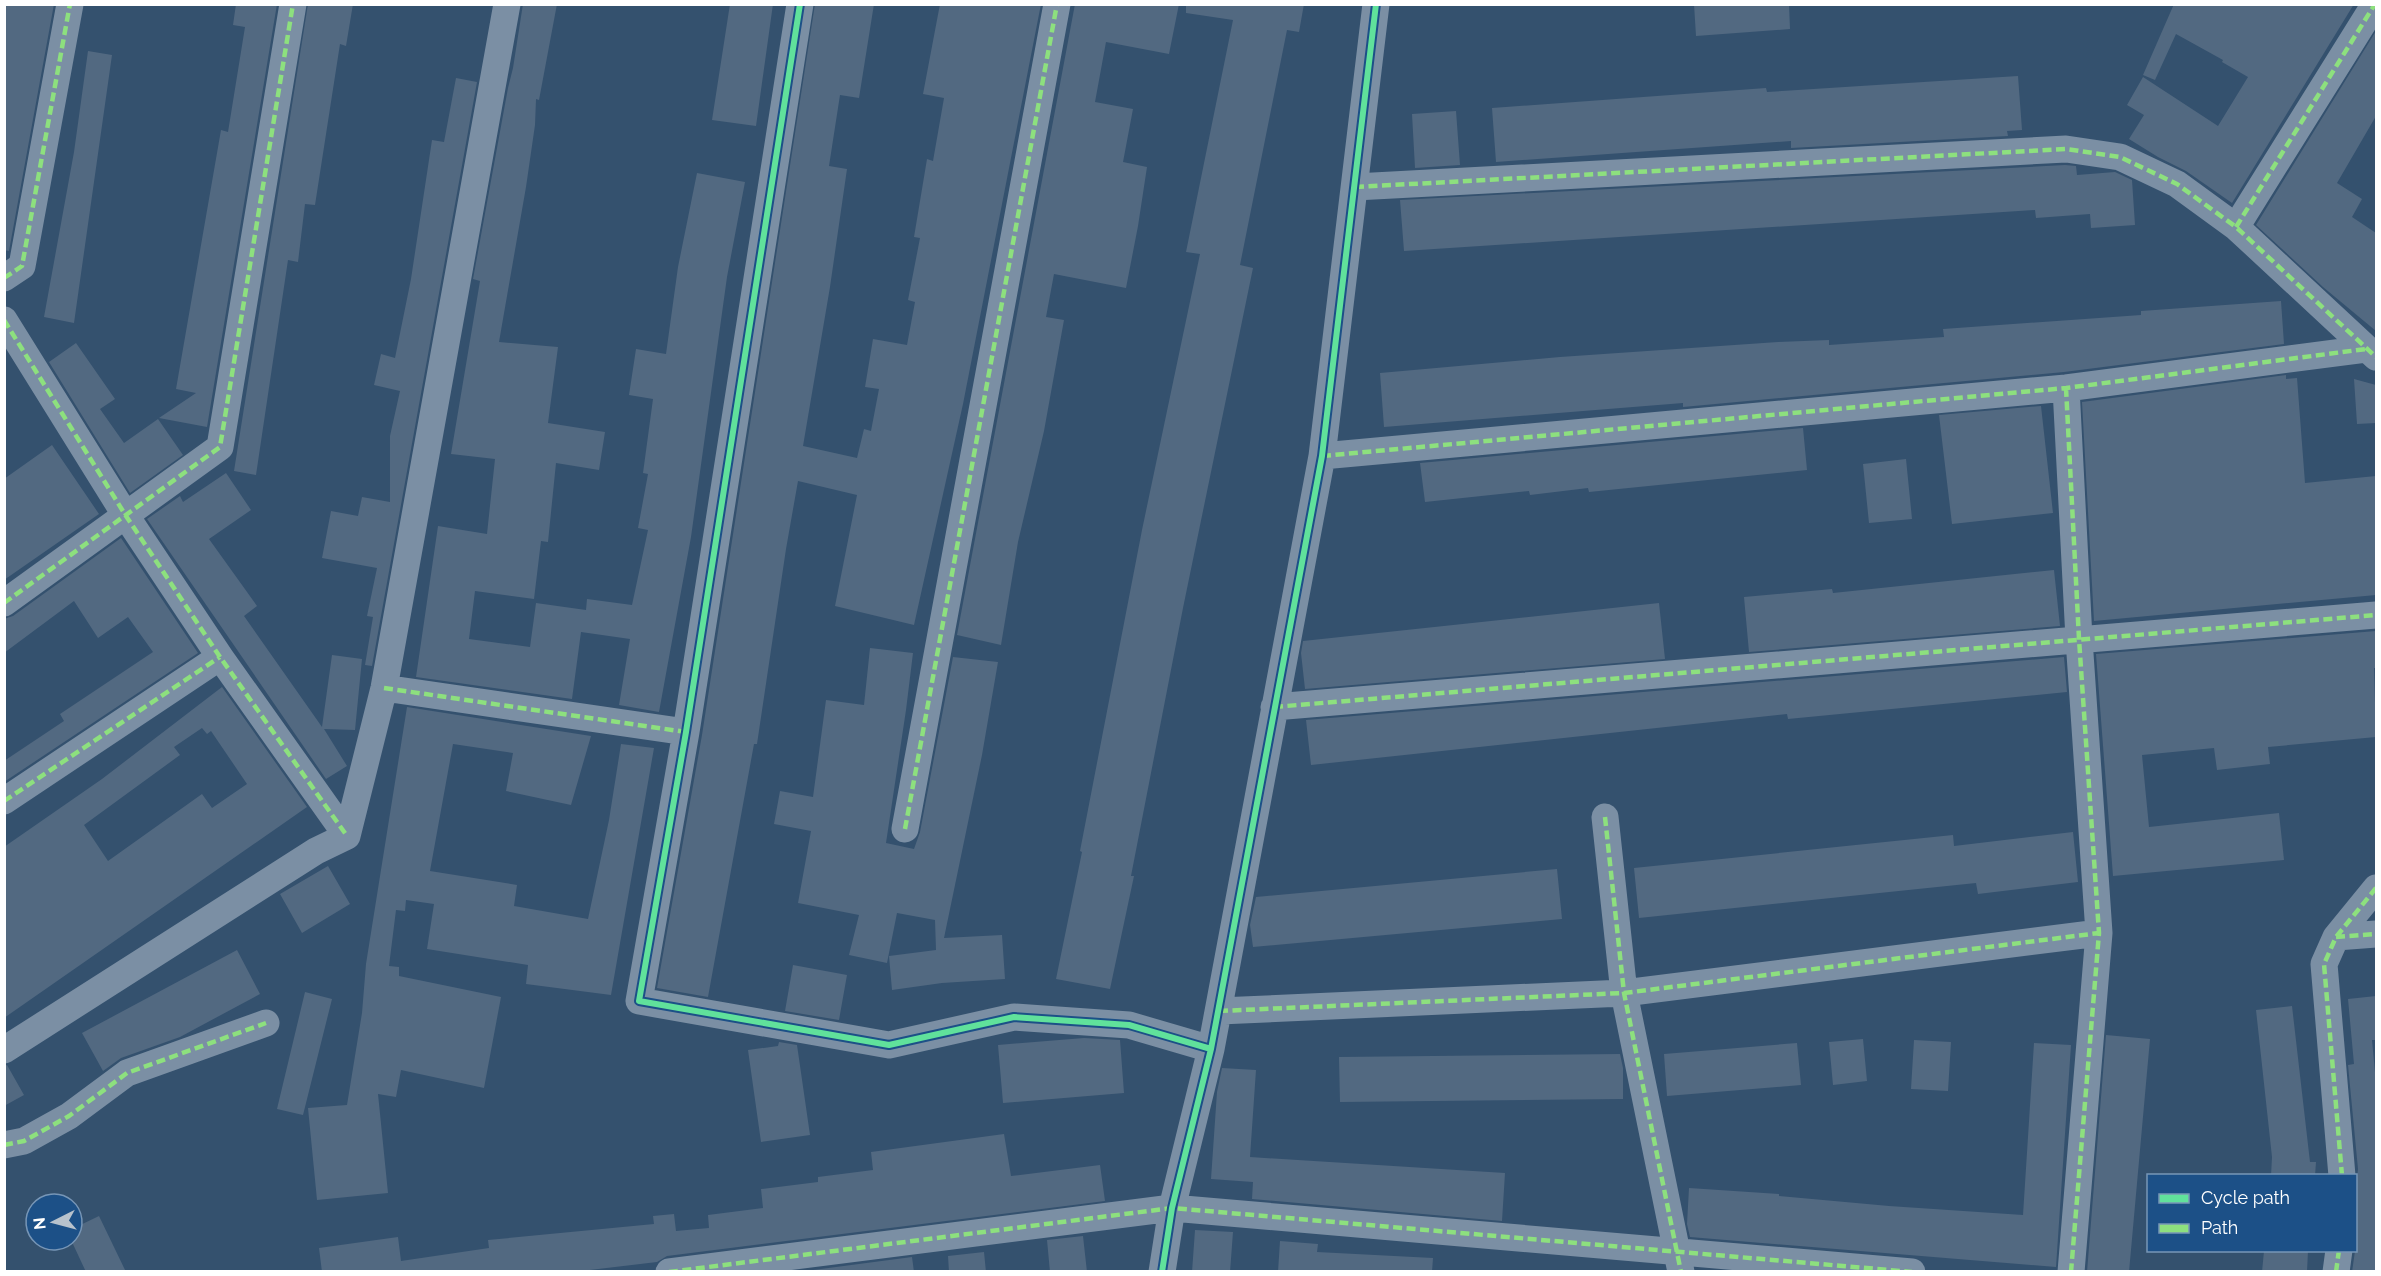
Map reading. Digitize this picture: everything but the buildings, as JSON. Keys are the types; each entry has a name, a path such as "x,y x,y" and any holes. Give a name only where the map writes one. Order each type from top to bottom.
{"street":[{"path":"4,278 22,267 70,4"},
{"path":"4,603 220,447 293,4"},
{"path":"4,1050 316,851 346,836 384,688 507,4"},
{"path":"800,4 686,732 639,1001 889,1045 1014,1017 1129,1025 1212,1049"},
{"path":"905,829 1057,4"},
{"path":"1162,1272 1172,1208 1212,1049 1322,456 1376,4"},
{"path":"2236,227 2375,4"},
{"path":"1355,187 2066,149 2120,157 2176,184 2236,227 2371,353"},
{"path":"4,320 126,516 220,657 346,836"},
{"path":"1322,456 2066,388 2371,353"},
{"path":"2066,388 2079,639 2099,933 2071,1272"},
{"path":"1274,707 2376,615"},
{"path":"4,801 220,657"},
{"path":"384,688 686,732"},
{"path":"1605,817 1624,993 1680,1262"},
{"path":"2342,1174 2324,964 2336,938 2376,888"},
{"path":"1219,1011 1624,993 2099,933"},
{"path":"2336,938 2376,934"},
{"path":"4,1145 24,1141 69,1116 127,1074 266,1023"},
{"path":"669,1272 1172,1208 1680,1262 1912,1272"},
{"path":"2336,1272 2339,1252"}],"marked path":[{"path":"4,278 22,266 70,4"},
{"path":"4,603 220,447 293,4"},
{"path":"905,829 1057,4"},
{"path":"2236,227 2375,4"},
{"path":"1355,187 2066,149 2120,157 2177,184 2236,227 2376,357"},
{"path":"4,320 126,516 220,657 347,836"},
{"path":"1322,456 2066,388 2366,349"},
{"path":"2066,388 2079,639 2099,933 2071,1272"},
{"path":"1274,707 2376,615"},
{"path":"4,801 220,657"},
{"path":"384,688 686,732"},
{"path":"1605,817 1624,993 1681,1272"},
{"path":"2342,1174 2324,964 2336,937 2376,888"},
{"path":"1219,1011 1624,993 2099,933"},
{"path":"2336,937 2376,934"},
{"path":"4,1145 24,1141 69,1116 127,1073 266,1023"},
{"path":"669,1272 1172,1208 1912,1272"},
{"path":"2336,1272 2339,1252"}],"cycle path":[{"path":"800,4 686,732 639,1001 889,1045 1014,1017 1129,1025 1211,1049"},
{"path":"1162,1272 1172,1208 1211,1049 1322,456 1376,4"}]}
